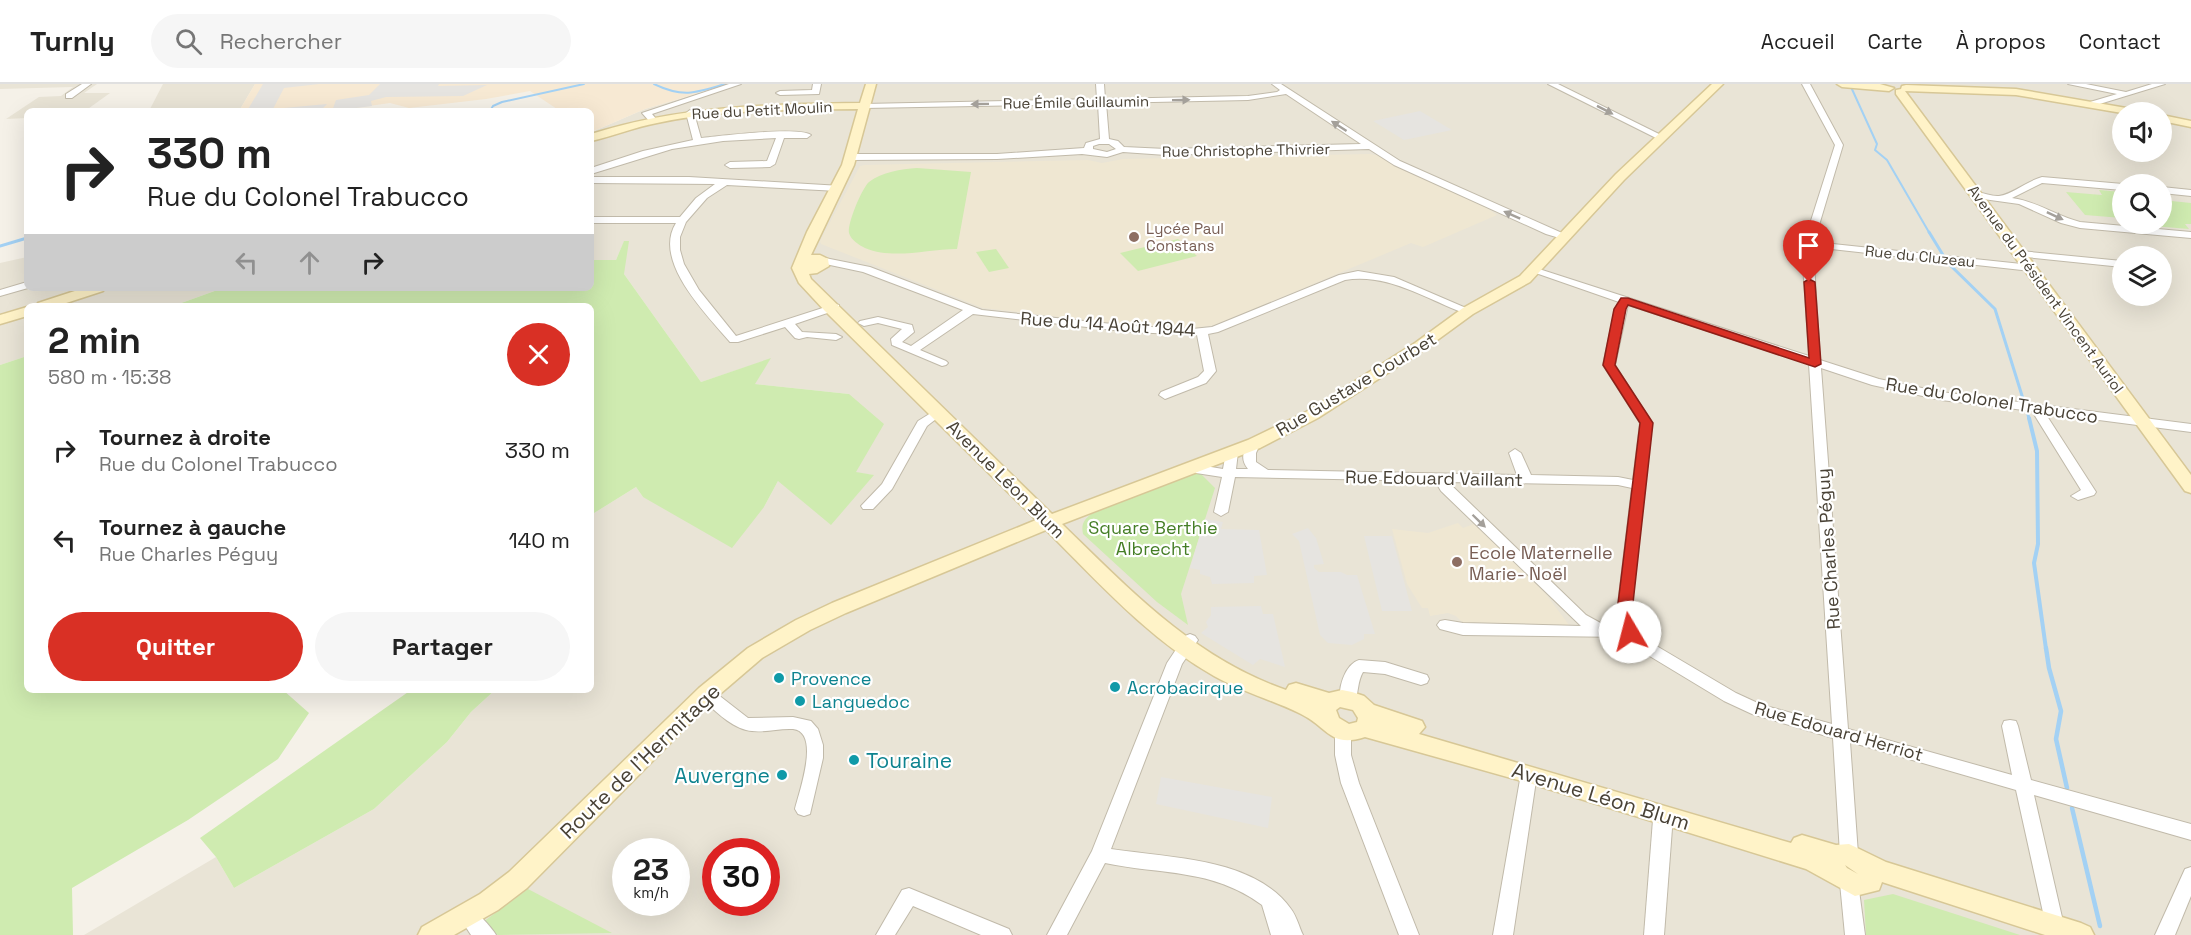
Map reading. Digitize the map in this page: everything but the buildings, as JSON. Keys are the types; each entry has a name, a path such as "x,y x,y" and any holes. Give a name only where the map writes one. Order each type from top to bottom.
{"main road":[{"path":"865,104 866,84"},
{"path":"812,264 809,242 851,158 872,84"},
{"name":"Rue Gustave Courbet","path":"857,601 1052,520 1254,444 1311,414 1420,346 1468,311 1497,296 1535,271 1620,177 1718,84"},
{"path":"1842,84 1956,87 2016,92 2112,108"},
{"name":"Avenue du Président Vincent Auriol","path":"1896,87 2191,488"},
{"name":"Rue du Petit Moulin","path":"594,137 653,120 690,113 744,108 865,104"},
{"path":"2172,120 2191,124"},
{"name":"Avenue Léon Blum","path":"812,264 813,283 833,308 1052,520"},
{"path":"52,303 89,291"},
{"name":"Avenue Léon Blum","path":"833,308 1052,520 1140,611 1244,682 1304,704 1335,706 1360,704 1359,724"},
{"path":"0,320 24,312"},
{"name":"Route de l'Hermitage","path":"432,935 460,923 518,880 706,694 755,653 782,636 857,601"},
{"name":"Avenue Léon Blum","path":"1335,706 1331,726 1359,724 1585,781 1902,887 2054,930 2081,935"},
{"name":"Avenue Léon Blum","path":"1359,724 1812,860 1850,868"}],"street":[{"path":"69,96 87,84"},
{"path":"653,120 646,112 737,84"},
{"path":"780,93 816,92 817,84"},
{"path":"1100,84 1105,141"},
{"path":"1276,84 1397,163 1549,232 1566,237"},
{"path":"1552,84 1661,137"},
{"name":"Rue Charles Péguy","path":"1806,84 1839,145 1807,249 1855,935"},
{"path":"2072,84 2126,94"},
{"path":"2093,104 2161,84"},
{"name":"Rue Émile Guillaumin","path":"865,104 1248,98 1286,91"},
{"path":"690,113 697,140"},
{"path":"730,165 770,164 781,135"},
{"path":"594,170 647,151 697,140 807,135"},
{"path":"851,158 1047,154 1088,150 1105,155 1121,149 1118,144 1105,141 1089,145 1088,150"},
{"name":"Rue Christophe Thivrier","path":"1121,149 1166,152 1371,147"},
{"path":"594,180 689,180 723,184 838,188"},
{"path":"594,187 599,187 610,180"},
{"path":"2000,197 2011,196 2020,191 2025,184 2042,180 2112,186"},
{"path":"723,184 699,198 683,220 674,240 677,264 689,283 737,343 833,308"},
{"path":"2020,191 2031,205"},
{"path":"2172,191 2191,193"},
{"path":"1976,195 2000,197 2031,205 2064,221 2080,225 2191,235"},
{"path":"594,220 683,220"},
{"name":"Rue du Cluzeau","path":"1809,243 2031,268"},
{"path":"2020,254 2112,263"},
{"name":"Rue du 14 Août 1944","path":"812,264 866,268 971,310 1131,329 1202,332 1227,326 1354,274 1371,274 1388,279 1468,311"},
{"name":"Rue du Colonel Trabucco","path":"1535,271 1876,382 1924,393 2191,428"},
{"path":"0,293 24,286"},
{"path":"1446,625 1463,629 1580,626 1604,632 1630,632 1624,612 1647,423 1609,365 1620,309 1624,301"},
{"path":"911,351 971,310"},
{"path":"864,323 878,320 908,327 908,332 897,339 896,343 942,363"},
{"path":"788,323 799,336 807,334 836,338"},
{"path":"1165,395 1202,380 1210,371 1202,332"},
{"path":"2035,408 2089,492 2078,496"},
{"path":"868,506 887,486 922,423 939,412"},
{"path":"1254,444 1247,455 1248,461 1258,471 1269,475"},
{"path":"1221,512 1232,452"},
{"path":"1515,453 1526,480"},
{"name":"Rue Edouard Vaillant","path":"1194,465 1201,471 1229,474 1618,482 1639,485"},
{"path":"1439,478 1446,488 1580,626"},
{"name":"Rue Edouard Herriot","path":"1630,632 1650,650 1730,697 1758,710 2021,782 2191,832"},
{"path":"1057,935 1100,854 1175,663 1187,645"},
{"path":"1335,706 1359,666 1385,668 1420,679"},
{"path":"706,694 747,724 795,723 810,729 817,743 804,809"},
{"path":"1359,724 1345,769 1408,935"},
{"path":"2010,726 2054,930"},
{"path":"1503,935 1529,774"},
{"path":"1654,935 1664,815"},
{"path":"1100,854 1113,858 1155,861 1236,880 1282,908 1293,935"},
{"path":"2166,935 2191,875"},
{"path":"885,934 909,896 1002,935"},
{"path":"1269,898 1281,935"},
{"path":"460,923 486,935"}],"shaded area":[{"path":"0,84 97,84 84,93 110,93 89,108 24,108 24,118 6,119 39,97 61,96 73,87 0,89"},
{"path":"163,84 255,84 241,108 151,108"},
{"path":"255,84 730,84 645,109 594,131 594,108 556,108 530,91 486,99 409,108 390,103 355,108 241,108"},
{"path":"263,84 319,84 284,88 274,108 249,108"},
{"path":"380,84 487,85 463,96 386,97 371,101 372,106 333,108 336,100 369,95"},
{"path":"730,84 2191,84 2191,935 84,935 216,857 234,888 374,809 447,742 471,712 492,693 594,693 594,513 636,487 643,497 764,507 778,481 873,475 856,473 849,394 754,384 770,359 701,382 624,274 624,242 616,260 594,260 594,131 645,109"},
{"path":"327,104 323,108 284,108"},
{"path":"1420,111 1452,130 1404,140 1373,121"},
{"name":"Lycée Paul Constans","path":"1369,154 1381,156 1395,166 1484,206 1497,215 1423,247 1411,243 1215,325 1192,328 1137,326 983,308 821,244 820,241 860,166 865,165 1088,160 1102,163 1123,159"},
{"path":"24,258 24,291 215,291 181,303 24,303 24,357 0,365 0,263"},
{"path":"1205,519 1223,522 1221,529 1259,530 1267,575 1254,576 1254,583 1212,584 1210,577 1200,574 1200,570 1190,568"},
{"name":"Ecole Maternelle Marie- Noël","path":"1458,523 1463,528 1474,524 1545,593 1569,625 1464,624 1456,616 1448,613 1430,616 1428,608 1422,608 1407,584 1392,529 1428,533"},
{"path":"1308,528 1316,538 1324,564 1314,565 1314,568 1319,572 1357,575 1375,634 1364,634 1364,639 1352,645 1328,643 1320,635 1299,541 1292,534"},
{"path":"1364,536 1392,536 1412,611 1382,611"},
{"path":"1261,606 1263,614 1273,614 1285,667 1260,659 1253,665 1201,633 1208,627 1206,622 1211,615 1211,607"},
{"path":"1161,777 1272,797 1268,828 1156,804"}],"green space":[{"path":"917,168 971,172 957,249 899,254 865,248 855,242 849,233 850,222 869,182 886,173"},
{"path":"2099,190 2112,191 2112,217 2085,215 2066,192 2102,195"},
{"path":"2172,201 2191,203 2191,224 2185,224 2189,229 2172,228"},
{"path":"1178,239 1197,256 1138,271 1120,253"},
{"path":"624,241 629,241 624,274 701,382 771,358 755,384 849,394 884,424 856,472 874,475 831,525 778,481 764,507 732,548 643,497 636,487 594,513 594,303 181,303 215,291 594,291 594,260 616,260"},
{"path":"996,249 1009,268 989,272 976,252"},
{"path":"24,357 24,693 286,693 309,713 278,759 188,820 72,888 73,935 0,935 0,365"},
{"name":"Square Berthie Albrecht","path":"1190,474 1201,474 1215,488 1181,594 1188,625 1157,602 1083,534 1082,528 1085,520 1091,514"},
{"path":"407,693 492,693 471,712 447,742 374,809 234,888 216,857 200,838"},
{"path":"528,889 612,933 498,935 483,928 483,922"},
{"path":"1893,894 2020,935 1866,935 1864,900"}],"waterway":[{"path":"492,108 502,102 584,84"},
{"path":"654,84 682,93 706,90 725,84"},
{"path":"1851,87 1877,144 1875,150 1887,160 1930,234"},
{"path":"1929,232 1943,255"},
{"path":"0,246 24,239"},
{"path":"1949,264 1995,309 2024,402"},
{"path":"2027,411 2029,419"},
{"path":"2029,418 2037,451 2038,544 2034,563 2046,649"},
{"path":"2046,648 2061,711 2056,739 2067,788"},
{"path":"2072,808 2100,926"}],"place":[{"name":"Lycée Paul Constans","path":"1134,237"},
{"name":"Ecole Maternelle Marie- Noël","path":"1457,562"},
{"name":"Provence","path":"779,678"},
{"name":"Acrobacirque","path":"1115,687"},
{"name":"Languedoc","path":"800,701"},
{"name":"Touraine","path":"854,760"},
{"name":"Auvergne","path":"782,775"}],"route":[{"path":"1630,632 1624,612 1647,423 1609,365 1620,309 1624,301 1815,364 1809,282"}]}
